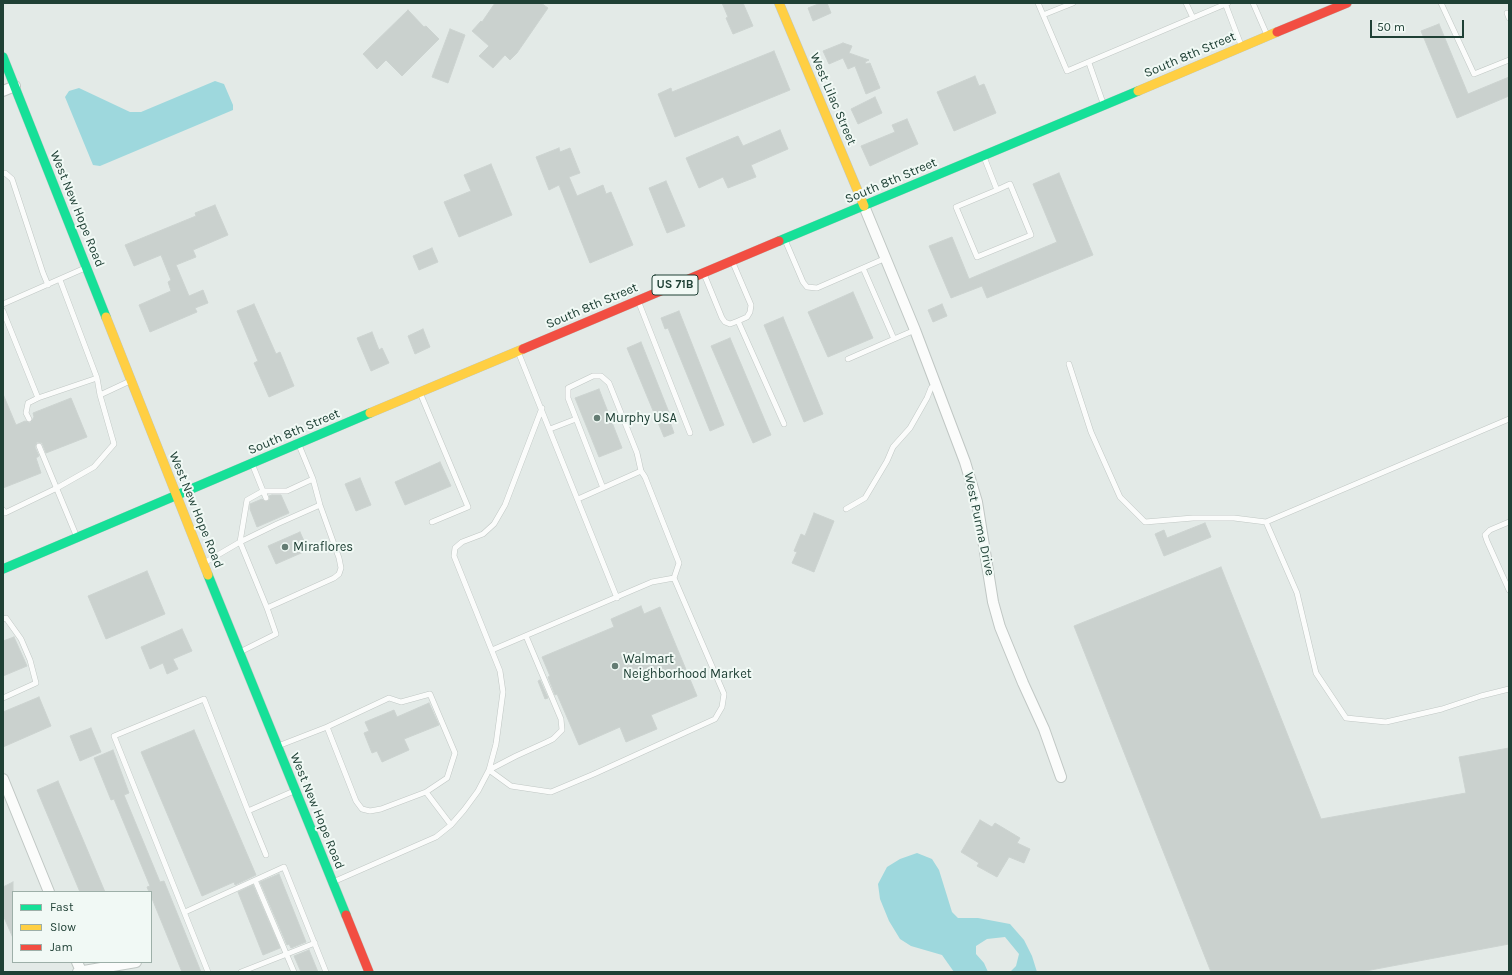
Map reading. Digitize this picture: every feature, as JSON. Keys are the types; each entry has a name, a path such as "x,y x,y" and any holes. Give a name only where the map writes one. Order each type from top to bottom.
{"main road":[{"name":"West Lilac Street","path":"779,3 864,206"},
{"name":"South 8th Street","path":"3,569 638,300 1347,3"},
{"name":"West New Hope Road","path":"3,57 176,496 369,972"}],"street":[{"path":"3,91 15,86"},
{"name":"West Purma Drive","path":"864,206 915,330 965,462 977,502 994,602 1000,627 1044,729 1061,777"},
{"path":"3,778 49,891"},
{"path":"79,968 126,963"}],"lane":[{"path":"1038,3 1067,72 1226,3 1242,47"},
{"path":"1043,15 1073,3"},
{"path":"1186,3 1193,18"},
{"path":"1253,3 1268,36"},
{"path":"1441,3 1474,74 1509,60"},
{"path":"1089,63 1104,105"},
{"path":"984,156 997,190"},
{"path":"3,174 5,173 12,179 48,285"},
{"path":"1010,184 1031,235 977,257 956,207 997,190 1010,184"},
{"path":"785,239 803,282 807,287 817,288 886,258"},
{"path":"703,273 722,318 725,322 730,324 738,321 747,317 752,305 732,261"},
{"path":"3,304 60,280 86,267"},
{"path":"863,268 894,339"},
{"path":"3,510 5,513 57,488 94,467 114,444 100,395 97,378 60,280"},
{"path":"638,300 690,433"},
{"path":"3,311 38,398"},
{"path":"738,321 784,424"},
{"path":"848,360 915,330"},
{"path":"518,351 617,598"},
{"path":"1069,364 1090,432 1120,497 1145,522 1193,518 1234,518 1266,522 1509,419"},
{"path":"489,770 511,786 551,792 715,719 722,707 724,694 674,578 679,563 645,477 641,471 637,453 609,383 601,376 592,376 568,388 568,398 603,488"},
{"path":"29,419 26,413 28,403 38,398 97,378"},
{"path":"100,395 131,380"},
{"path":"846,509 865,498 887,461 893,447 910,428 931,388 936,384"},
{"path":"420,392 468,507 432,522"},
{"path":"332,882 436,837 451,825 478,791 489,770 496,744 503,692 500,671 454,556 455,548 462,542 482,534 494,524 505,505 542,408"},
{"path":"550,429 576,419"},
{"path":"267,608 334,578 339,574 341,568 313,479 298,444"},
{"path":"39,446 77,538"},
{"path":"252,464 266,498"},
{"path":"578,499 641,471"},
{"path":"239,652 276,634 240,542 247,500 262,490 287,491 313,479"},
{"path":"204,564 276,521 320,505"},
{"path":"1266,522 1297,593 1316,673 1346,718 1386,722 1442,709 1481,696 1509,689"},
{"path":"1509,522 1490,530 1485,535 1509,590"},
{"path":"492,650 652,582 674,578"},
{"path":"3,619 6,618 21,639 30,660 36,683 3,698"},
{"path":"489,770 553,739 562,730 561,720 526,636"},
{"path":"277,747 327,727 388,698 401,702 430,694 455,753 447,778 426,792 381,809 370,811 362,809 356,801 327,727"},
{"path":"208,972 114,736 204,699 266,855"},
{"path":"248,811 295,791"},
{"path":"426,792 451,825"},
{"path":"184,912 284,867 326,972"},
{"path":"255,880 294,972"},
{"path":"241,972 287,955 314,942"}],"water":[{"path":"215,81 224,84 233,105 233,110 100,166 93,165 65,97 69,91 79,88 130,112 141,112"},
{"path":"917,853 932,859 939,870 952,912 958,918 978,918 1010,924 1024,940 1032,956 1037,972 1010,972 1016,966 1019,954 1005,937 987,939 976,946 976,954 984,963 988,972 954,972 942,955 911,946 900,939 889,921 880,899 878,884 887,867 900,859"}],"building":[{"path":"495,3 541,3 548,8 517,53 510,60 505,55 493,68 479,56 489,46 472,31 481,21 482,22"},
{"path":"722,3 743,3 753,26 733,34 726,18 728,17"},
{"path":"821,3 827,3 831,13 813,21 808,8"},
{"path":"408,10 424,27 426,26 439,39 402,76 386,60 377,69 363,54"},
{"path":"1439,24 1468,94 1509,77 1509,96 1457,118 1421,31"},
{"path":"450,29 465,35 448,83 432,77"},
{"path":"843,43 852,46 849,53 869,60 865,62 866,64 870,63 880,88 866,94 855,66 848,69 843,58 829,64 823,51"},
{"path":"774,51 790,90 675,137 658,94 671,88 672,92"},
{"path":"975,76 979,86 984,84 996,113 954,131 937,92"},
{"path":"875,97 882,113 858,124 851,109"},
{"path":"907,119 918,144 870,166 861,146 895,132 892,125"},
{"path":"780,130 788,149 751,165 756,177 728,188 723,177 699,188 686,158 738,136 743,146"},
{"path":"559,148 560,152 570,148 580,173 569,177 577,196 603,185 606,194 611,192 633,245 590,263 559,185 549,190 536,157"},
{"path":"491,164 512,215 459,237 444,202 471,191 464,175"},
{"path":"1059,173 1093,255 987,298 982,286 951,298 929,246 952,237 969,279 1057,242 1033,184"},
{"path":"666,181 685,226 667,233 649,188"},
{"path":"215,205 228,235 193,250 196,257 176,265 189,296 203,290 208,303 195,308 197,312 150,332 139,305 171,291 168,282 171,280 161,255 134,266 125,245 196,216 195,213"},
{"path":"432,248 438,262 419,270 413,256"},
{"path":"853,292 873,338 828,357 808,312"},
{"path":"254,304 276,354 280,352 294,386 269,397 254,363 258,361 237,311"},
{"path":"942,304 947,316 933,322 928,310"},
{"path":"679,311 724,425 710,431 668,328 665,329 661,318"},
{"path":"783,317 823,414 804,422 764,325"},
{"path":"423,329 430,347 415,354 408,336"},
{"path":"372,332 379,350 382,348 389,363 371,371 357,338"},
{"path":"730,338 771,435 753,443 711,346"},
{"path":"641,342 670,415 668,416 674,433 664,437 627,348"},
{"path":"599,389 622,448 599,457 575,398"},
{"path":"3,394 16,425 25,421 30,423 34,417 33,413 71,398 87,437 46,453 42,443 37,442 35,447 39,456 36,458 41,473 3,488"},
{"path":"440,462 451,486 405,505 395,482"},
{"path":"360,478 371,505 356,511 345,484"},
{"path":"281,495 289,513 257,527 250,509 250,504 262,499 264,501 268,501 270,499 269,496"},
{"path":"814,513 834,521 814,572 792,563 797,552 794,551 801,534 805,536"},
{"path":"1205,523 1211,537 1164,556 1155,534 1164,530 1167,538"},
{"path":"300,532 308,550 276,564 268,546"},
{"path":"1221,567 1321,819 1466,793 1459,757 1509,748 1509,944 1360,972 1211,972 1074,626"},
{"path":"147,571 165,614 106,639 88,596"},
{"name":"Walmart Neighborhood Market","path":"641,606 644,614 660,607 697,696 651,715 657,729 626,742 620,727 579,745 557,694 555,695 548,677 550,676 542,657 614,627 611,619"},
{"path":"182,629 192,651 173,659 178,669 167,674 163,663 150,669 141,647"},
{"path":"14,637 27,666 3,676 3,641"},
{"path":"540,680 548,698 545,699 538,681"},
{"path":"39,697 51,726 3,747 3,712"},
{"path":"429,703 439,725 404,739 409,750 382,762 377,751 372,753 364,733 369,731 365,722 394,710 397,717"},
{"path":"91,728 101,752 80,761 70,736"},
{"path":"194,730 256,875 235,885 234,882 202,896 141,752"},
{"path":"113,750 129,793 124,795 160,882 164,881 201,972 182,972 152,898 152,891 149,891 147,887 150,886 114,799 111,800 94,758"},
{"path":"58,781 105,891 80,891 37,790"},
{"path":"980,820 992,827 995,823 1020,838 1017,843 1030,849 1024,863 1009,857 997,877 977,866 979,863 961,852"},
{"path":"279,874 306,942 291,948 289,944 287,945 260,882"},
{"path":"13,882 12,936 3,915 3,887"},
{"path":"253,885 280,948 263,955 238,892"},
{"path":"309,950 318,972 301,972 294,956"}],"traffic: fast":[{"path":"3,57 106,317"},
{"path":"779,241 1138,91"},
{"path":"3,569 370,413"},
{"path":"208,575 346,915"}],"traffic: slow":[{"path":"779,3 864,206"},
{"path":"1138,91 1277,32"},
{"path":"106,317 208,575"},
{"path":"370,413 523,349"}],"traffic: jam":[{"path":"1277,32 1347,3"},
{"path":"523,349 779,241"},
{"path":"346,915 369,972"}],"place":[{"name":"Murphy USA","path":"597,418"},
{"name":"Miraflores","path":"285,547"},
{"name":"Walmart Neighborhood Market","path":"615,666"}]}
